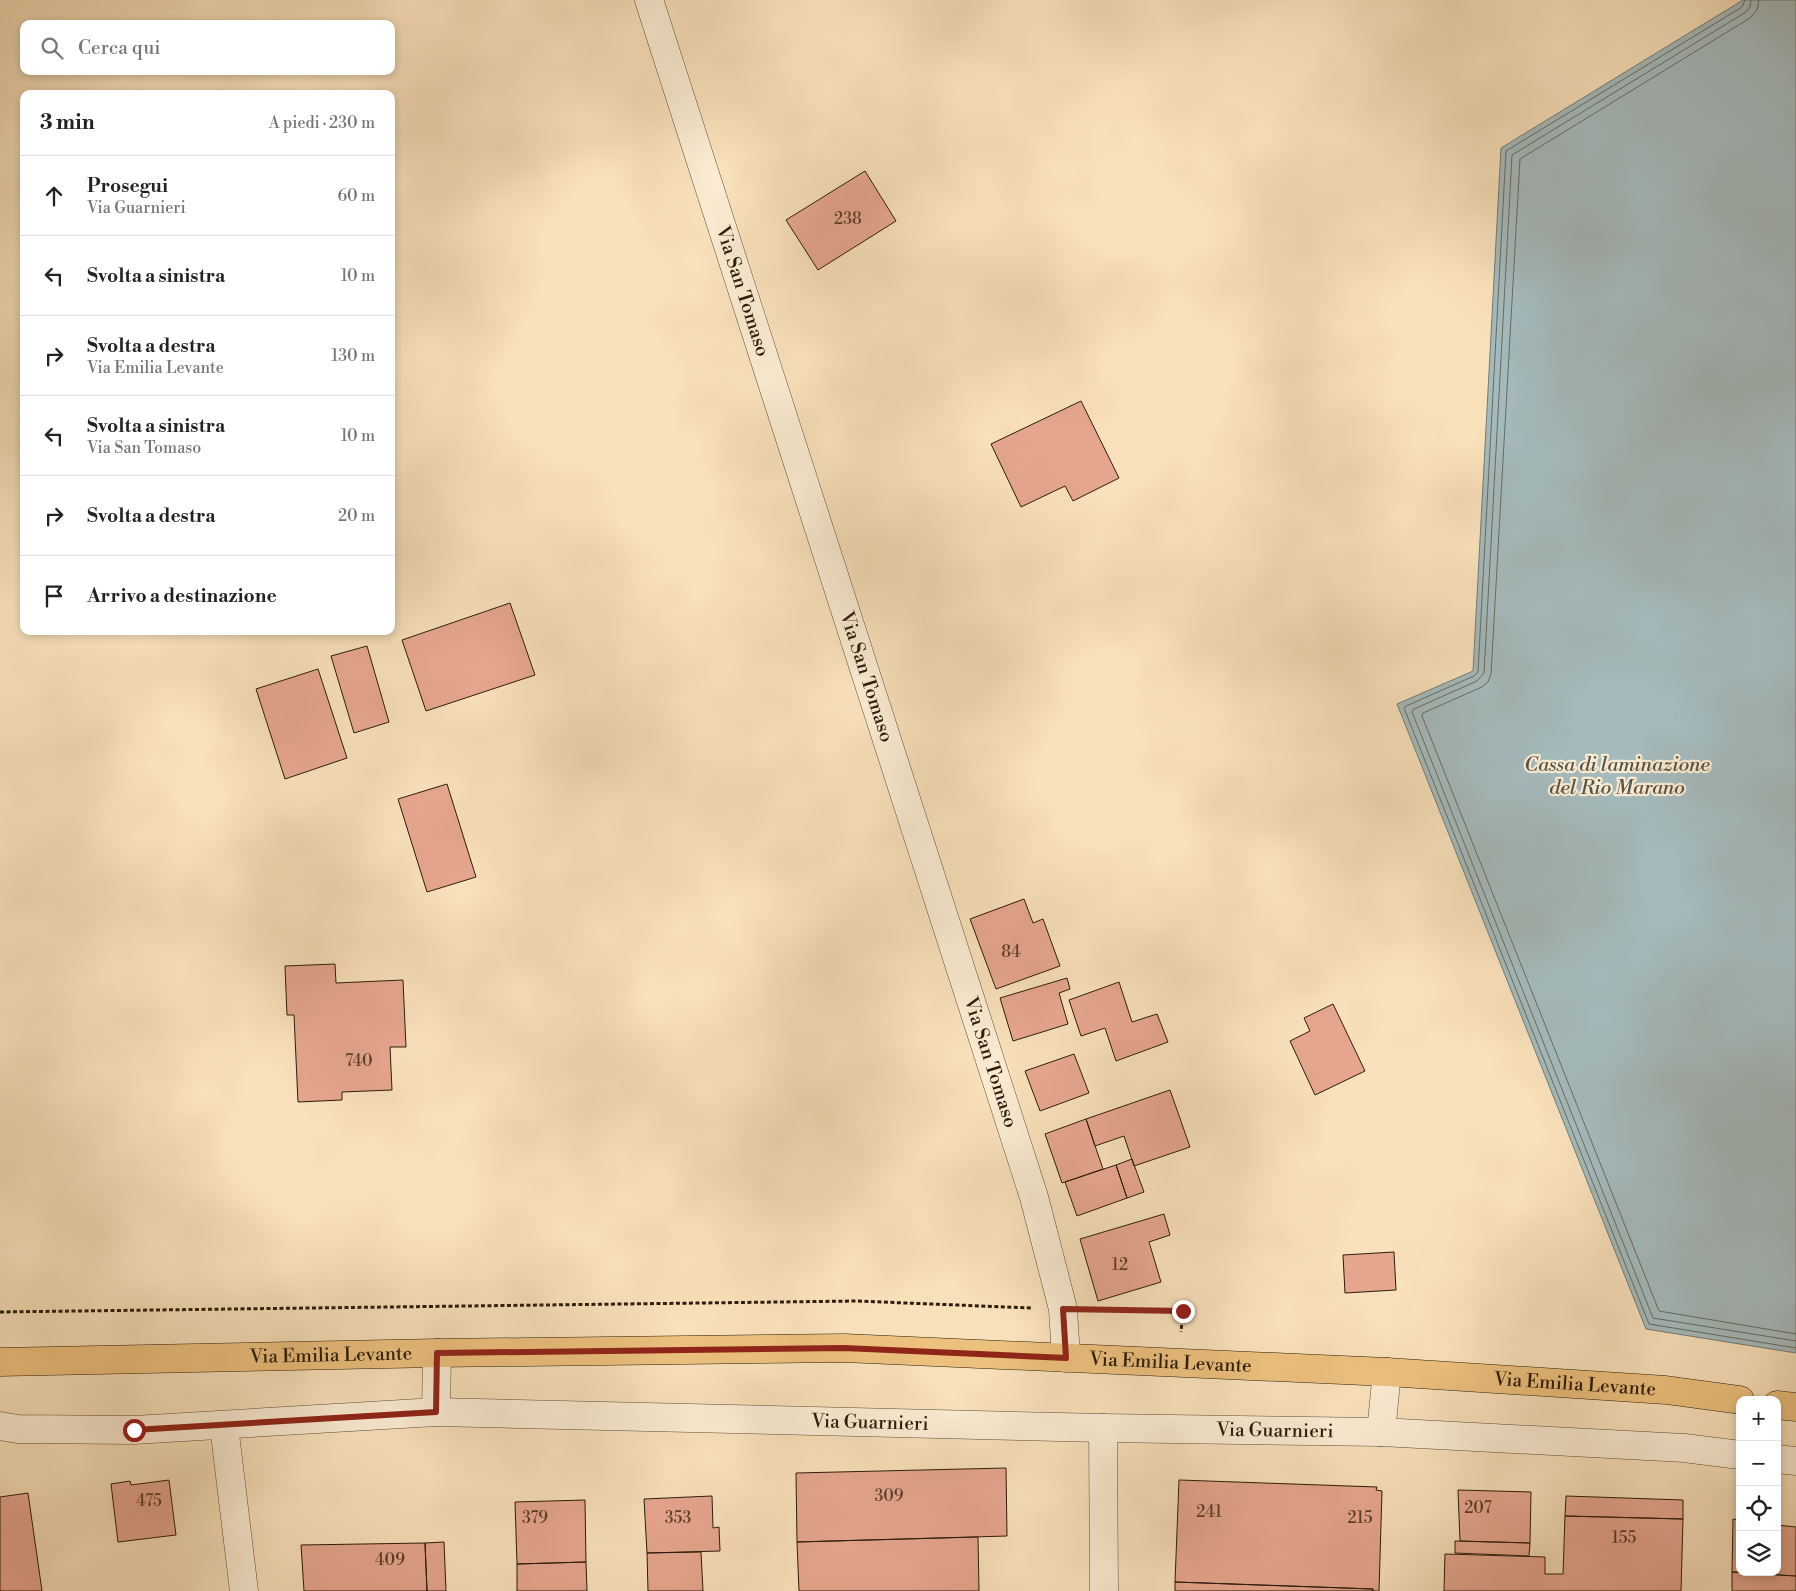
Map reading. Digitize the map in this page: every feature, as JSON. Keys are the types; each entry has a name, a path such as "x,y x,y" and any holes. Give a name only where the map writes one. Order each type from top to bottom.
{"main road":[{"name":"Via Emilia Levante","path":"0,1362 437,1353 844,1348 1387,1372 1666,1390 1736,1399"},
{"path":"1781,1405 1796,1407"}],"street":[{"name":"Via San Tomaso","path":"649,0 1031,1188 1063,1309 1066,1358"},
{"path":"436,1412 437,1353"},
{"path":"1381,1432 1387,1372"},
{"name":"Via Guarnieri","path":"0,1426 134,1430 436,1412 1103,1428 1381,1432 1684,1448 1736,1454"},
{"path":"224,1426 244,1591"},
{"path":"1103,1428 1104,1591"},
{"path":"1781,1459 1796,1461"}],"path":[{"path":"0,1312 856,1301 1063,1309 1183,1311"}],"water":[{"name":"Cassa di laminazione del Rio Marano","path":"1743,0 1796,0 1796,1353 1646,1329 1397,704 1473,671 1501,148"}],"building":[{"path":"865,171 896,221 818,270 786,220"},
{"path":"1081,401 1119,478 1073,501 1065,486 1021,507 991,444"},
{"path":"510,603 535,675 426,711 402,640"},
{"path":"367,646 389,722 354,733 331,656"},
{"path":"318,669 347,758 285,779 256,689"},
{"path":"447,784 476,877 427,892 398,799"},
{"path":"1024,899 1033,923 1043,919 1060,966 996,989 970,919"},
{"path":"335,964 336,983 403,980 406,1047 390,1047 392,1090 342,1092 342,1100 298,1102 294,1015 287,1015 285,966"},
{"path":"1067,978 1070,989 1059,993 1068,1024 1013,1041 1000,998"},
{"path":"1119,982 1132,1022 1157,1014 1168,1042 1116,1061 1105,1028 1081,1036 1069,1000"},
{"path":"1333,1004 1365,1071 1315,1095 1290,1041 1310,1031 1304,1018"},
{"path":"1074,1054 1089,1093 1040,1111 1025,1071"},
{"path":"1170,1090 1190,1147 1134,1166 1124,1136 1095,1146 1086,1119"},
{"path":"1086,1119 1103,1169 1062,1183 1045,1134"},
{"path":"1132,1159 1144,1192 1127,1198 1116,1165"},
{"path":"1116,1165 1127,1198 1077,1216 1065,1182"},
{"path":"1164,1214 1170,1235 1149,1242 1161,1282 1098,1301 1080,1239"},
{"path":"1394,1252 1396,1290 1345,1293 1343,1255"},
{"path":"1006,1468 1007,1536 797,1542 796,1473"},
{"path":"169,1480 176,1535 118,1542 111,1484 130,1481 131,1485"},
{"path":"1179,1480 1377,1487 1376,1490 1382,1491 1379,1591 1373,1591 1373,1589 1175,1582"},
{"path":"1458,1490 1531,1492 1530,1543 1460,1541"},
{"path":"28,1493 42,1591 0,1591 0,1497"},
{"path":"712,1496 713,1528 719,1527 720,1551 647,1553 644,1499"},
{"path":"1566,1496 1683,1500 1683,1519 1565,1516"},
{"path":"585,1500 586,1562 517,1564 515,1502"},
{"path":"1565,1516 1683,1519 1681,1591 1444,1591 1445,1554 1545,1557 1545,1574 1563,1574"},
{"path":"1733,1519 1736,1519 1736,1572 1732,1572"},
{"path":"1781,1525 1796,1527 1796,1576 1781,1575"},
{"path":"978,1537 979,1591 799,1591 797,1542"},
{"path":"1455,1541 1530,1543 1529,1556 1455,1553"},
{"path":"444,1542 446,1591 427,1591 425,1543"},
{"path":"425,1543 427,1591 304,1591 301,1545"},
{"path":"701,1552 703,1591 648,1591 647,1553"},
{"path":"586,1562 587,1591 517,1591 517,1564"},
{"path":"1732,1572 1736,1572 1736,1576 1796,1576 1796,1591 1732,1591"},
{"path":"1175,1582 1373,1589 1373,1591 1175,1591"}],"route":[{"path":"134,1430 436,1412 437,1353 844,1348 1066,1358 1063,1309 1183,1311"}]}
